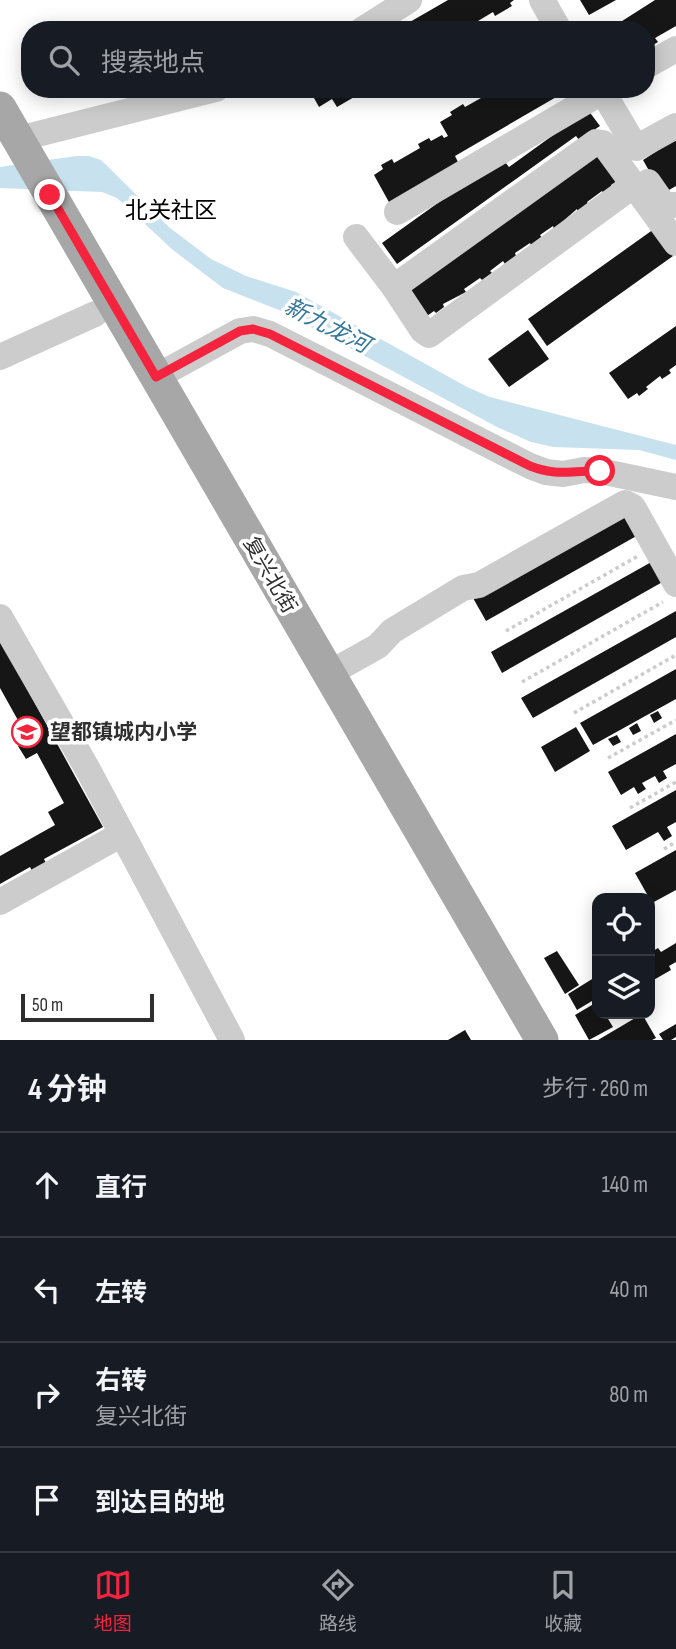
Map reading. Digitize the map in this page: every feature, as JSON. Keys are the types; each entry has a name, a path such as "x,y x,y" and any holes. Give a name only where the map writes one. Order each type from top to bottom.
{"main road":[{"name":"复兴北街","path":"0,108 8,150 156,377 542,1040"},
{"name":"复兴北街","path":"39,199 95,314 518,1040"}],"street":[{"path":"376,21 409,0"},
{"path":"542,0 554,21"},
{"path":"655,61 676,49"},
{"path":"8,150 185,98"},
{"path":"397,212 590,98"},
{"path":"608,98 636,148 637,166 664,205 676,205"},
{"path":"636,148 676,126"},
{"path":"394,287 596,142 603,143 676,243"},
{"path":"356,237 423,331 429,335 634,185"},
{"path":"0,357 95,314"},
{"path":"156,377 240,331 253,329 270,334 538,469 563,474 584,470 600,471 676,487"},
{"path":"328,674 378,646 392,631 463,588 479,585 625,503 633,506 655,547 670,593"},
{"path":"0,617 87,768 232,1040"},
{"path":"0,902 122,834"}],"path":[{"path":"506,631 655,547"},
{"path":"522,682 670,593"},
{"path":"574,713 676,655"},
{"path":"608,758 676,720"},
{"path":"630,808 676,782"},
{"path":"664,849 676,842"}],"water":[{"name":"新九龙河","path":"76,156 101,160 170,228 211,259 246,276 296,292 467,387 490,397 676,445 676,460 639,450 553,447 531,442 497,427 279,310 223,288 173,250 117,198 102,192 0,188 0,167"}],"building":[{"path":"448,0 514,0 510,3 512,6 495,16 493,12 478,21 412,21"},
{"path":"580,0 616,0 589,15"},
{"path":"655,0 676,0 676,26 655,38 655,21 622,21"},
{"path":"314,98 352,98 337,107 332,99 319,107"},
{"path":"481,98 555,98 455,156 459,164 390,204 374,175 383,169 381,165 392,159 394,163 420,148 418,144 429,138 431,141 442,135 444,138 448,136 440,122 463,104 465,107"},
{"path":"588,110 600,126 579,140 576,136 397,264 382,243 442,200 505,162 509,167"},
{"path":"676,140 676,186 662,194 643,160 657,151 655,148"},
{"path":"599,154 617,181 611,185 612,188 604,194 602,191 587,202 589,205 578,212 577,209 554,229 553,226 540,235 542,238 515,253 516,256 505,264 503,261 490,271 492,273 464,289 466,292 424,318 405,291"},
{"path":"654,229 673,256 547,346 528,319"},
{"path":"676,326 676,365 669,370 671,373 662,379 660,376 639,396 637,393 628,399 609,373"},
{"path":"528,330 549,359 509,387 488,359"},
{"path":"627,511 640,534 486,621 473,598"},
{"path":"655,560 666,580 502,673 491,652"},
{"path":"676,611 676,637 533,718 521,698"},
{"path":"0,640 103,827 44,859 46,863 32,871 30,867 0,884 0,856 55,825 48,812 64,803 37,753 26,759 18,746 29,740 0,688"},
{"path":"676,669 676,699 593,745 580,723"},
{"path":"658,711 662,718 654,723 650,715"},
{"path":"637,723 641,731 633,735 629,728"},
{"path":"576,727 590,751 555,772 541,747"},
{"path":"676,734 676,764 663,771 667,778 659,783 655,776 642,783 646,789 638,794 634,787 621,795 608,772"},
{"path":"617,735 621,742 613,746 608,739"},
{"path":"676,790 676,822 667,827 672,836 664,841 658,832 626,850 612,826"},
{"path":"676,850 676,890 655,901 655,893 646,893 635,873"},
{"path":"676,943 676,962 669,966 671,970 655,979 655,950 658,948 661,952"},
{"path":"557,951 579,985 565,994 544,958"},
{"path":"592,979 592,1001 577,1010 568,994"},
{"path":"592,1005 592,1019 608,1019 613,1027 589,1040 575,1015"},
{"path":"634,1019 645,1019 656,1038 652,1040 598,1040"},
{"path":"676,1024 676,1037 663,1040 659,1034"},
{"path":"465,1030 471,1040 448,1040"}],"place":[{"name":"望都镇城内小学","path":"27,732"}],"district":[{"name":"北关社区","path":"171,211"}],"route":[{"path":"50,195 156,377 240,331 253,329 270,334 530,466 563,474 584,470 600,471"}]}
